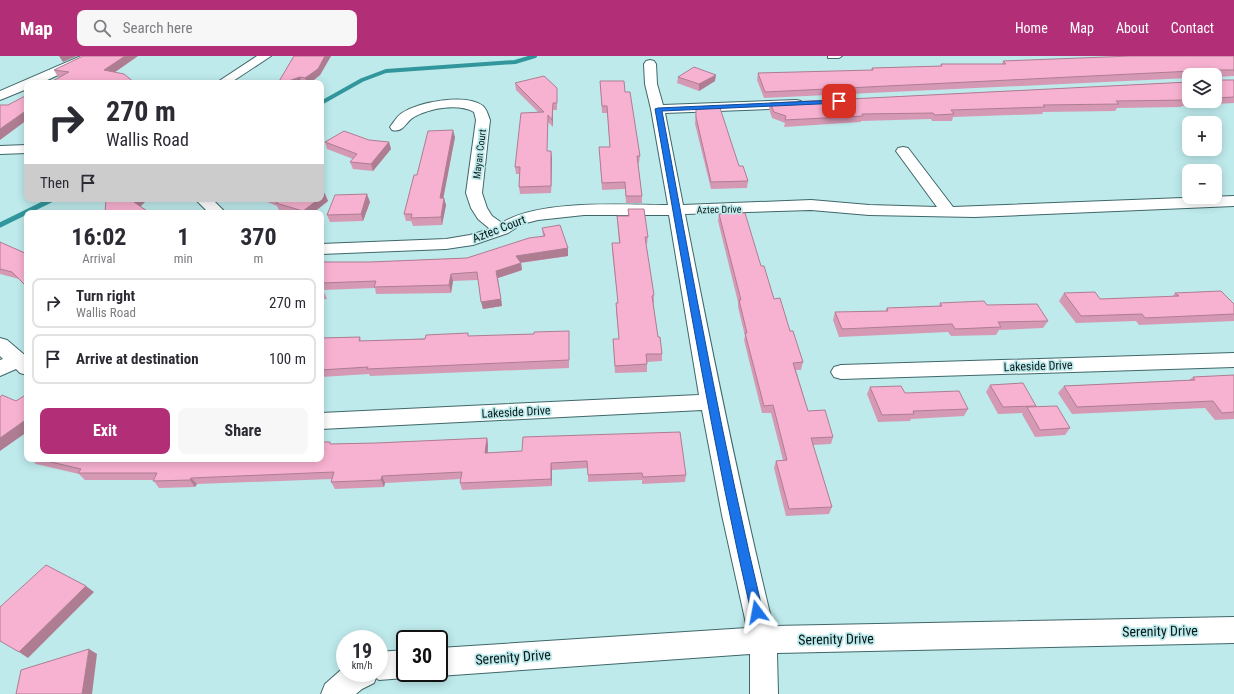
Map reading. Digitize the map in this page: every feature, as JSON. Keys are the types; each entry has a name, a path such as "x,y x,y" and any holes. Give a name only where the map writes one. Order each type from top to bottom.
{"street":[{"path":"38,80 90,56"},
{"path":"227,80 265,56"},
{"path":"650,64 651,84 658,109 711,402 734,515 763,640 764,694"},
{"path":"0,96 24,86"},
{"path":"658,109 808,103"},
{"name":"Mayan Court","path":"397,127 404,117 419,110 434,106 456,104 476,107 479,110 483,120 474,193 479,208 486,219 502,230"},
{"path":"0,150 24,149"},
{"path":"904,151 948,211"},
{"name":"Aztec Drive","path":"676,210 811,205 869,210 974,212 1234,201"},
{"path":"206,202 215,210"},
{"name":"Aztec Court","path":"324,249 446,244 473,240 502,230 516,221 537,215 561,212 584,210 676,210"},
{"path":"0,345 22,364"},
{"name":"Lakeside Drive","path":"841,372 1234,360"},
{"path":"0,370 22,364"},
{"name":"Lakeside Drive","path":"324,421 711,402"},
{"name":"Serenity Drive","path":"448,661 763,640 1234,630"},
{"path":"335,694 349,682"}],"lane":[{"path":"830,57 839,56"}],"building":[{"path":"83,56 125,56 104,70 124,74 131,80 54,80 69,72 54,70"},
{"path":"294,56 325,56 318,69 305,78 300,77 292,80 280,80"},
{"path":"1131,56 1234,56 1234,70 1222,70 1222,68 1182,68 1182,72 765,92 758,73 873,70 872,68 942,66 941,64 1006,64 1003,61"},
{"path":"694,67 716,75 699,84 678,77"},
{"path":"544,76 557,88 557,103 553,103 552,120 548,115 547,151 551,151 551,186 519,187 520,167 515,167 521,113 544,112 515,83"},
{"path":"1222,80 1234,80 1234,97 1222,98"},
{"path":"600,81 624,81 625,92 630,92 640,156 637,156 642,196 626,196 625,182 602,183 599,147 610,147 607,106 602,106"},
{"path":"1182,82 1182,100 1116,101 1119,104 1043,105 1045,107 951,110 954,114 935,115 933,113 862,114 863,116 785,120 786,116 774,112 770,103"},
{"path":"24,97 24,112 0,129 0,105 8,105"},
{"path":"720,108 739,166 743,166 748,181 711,182 696,117 696,109"},
{"path":"453,130 440,198 444,198 441,217 411,218 412,214 404,214 414,175 417,175 428,131"},
{"path":"344,131 369,140 389,142 371,164 350,162 357,154 325,142"},
{"path":"367,194 361,214 327,215 335,195"},
{"path":"106,202 134,202 146,210 105,210"},
{"path":"278,202 315,202 304,210 276,203"},
{"path":"628,209 644,209 648,237 645,237 654,295 652,296 662,354 646,354 647,364 615,366 613,339 619,339 616,303 618,303 612,243 620,243 617,216 629,216"},
{"path":"745,213 761,266 764,266 774,299 780,298 790,331 793,331 803,362 793,363 808,411 825,410 833,437 811,438 832,507 789,509 776,461 787,460 773,405 764,406 745,333 747,333 739,300 741,300 719,214"},
{"path":"560,225 568,248 516,256 521,263 496,271 501,299 481,302 477,272 451,274 449,285 374,287 376,281 324,283 324,262 370,262 467,258 529,238 545,236 542,228"},
{"path":"0,242 24,253 24,284 12,272 0,269"},
{"path":"1221,291 1234,304 1234,314 1145,318 1142,314 1081,316 1064,293 1095,292 1100,299 1179,296 1175,293"},
{"path":"984,301 987,305 1037,304 1048,321 998,322 1001,327 955,329 952,324 842,329 835,312 888,311 887,308 942,306 940,303"},
{"path":"569,331 569,360 324,370 324,338 360,337 359,341 425,339 426,335 468,333 468,336 534,334 534,332"},
{"path":"1234,375 1234,412 1222,413 1213,401 1077,407 1064,386 1195,380 1193,377"},
{"path":"1023,383 1036,406 1003,407 990,385"},
{"path":"901,386 905,393 959,391 968,409 913,411 914,414 882,415 870,387"},
{"path":"2,395 16,401 24,396 24,421 0,438 0,397"},
{"path":"1057,406 1070,428 1040,430 1027,407"},
{"path":"680,432 686,475 643,477 642,473 588,475 587,461 551,463 551,479 460,483 462,472 382,476 381,480 331,482 334,472 153,481 157,473 78,473 81,469 51,462 324,462 324,442 330,442 330,444 376,443 487,438 485,453 522,451 523,437"},
{"path":"46,565 86,586 19,652 0,641 0,607"},
{"path":"89,649 82,694 16,694 21,670"}],"waterway":[{"path":"324,101 362,80 386,71 515,62 535,56"},
{"path":"31,210 47,202"},
{"path":"0,225 24,213"}],"route":[{"path":"757,612 734,515 711,402 658,109 839,101"}]}
